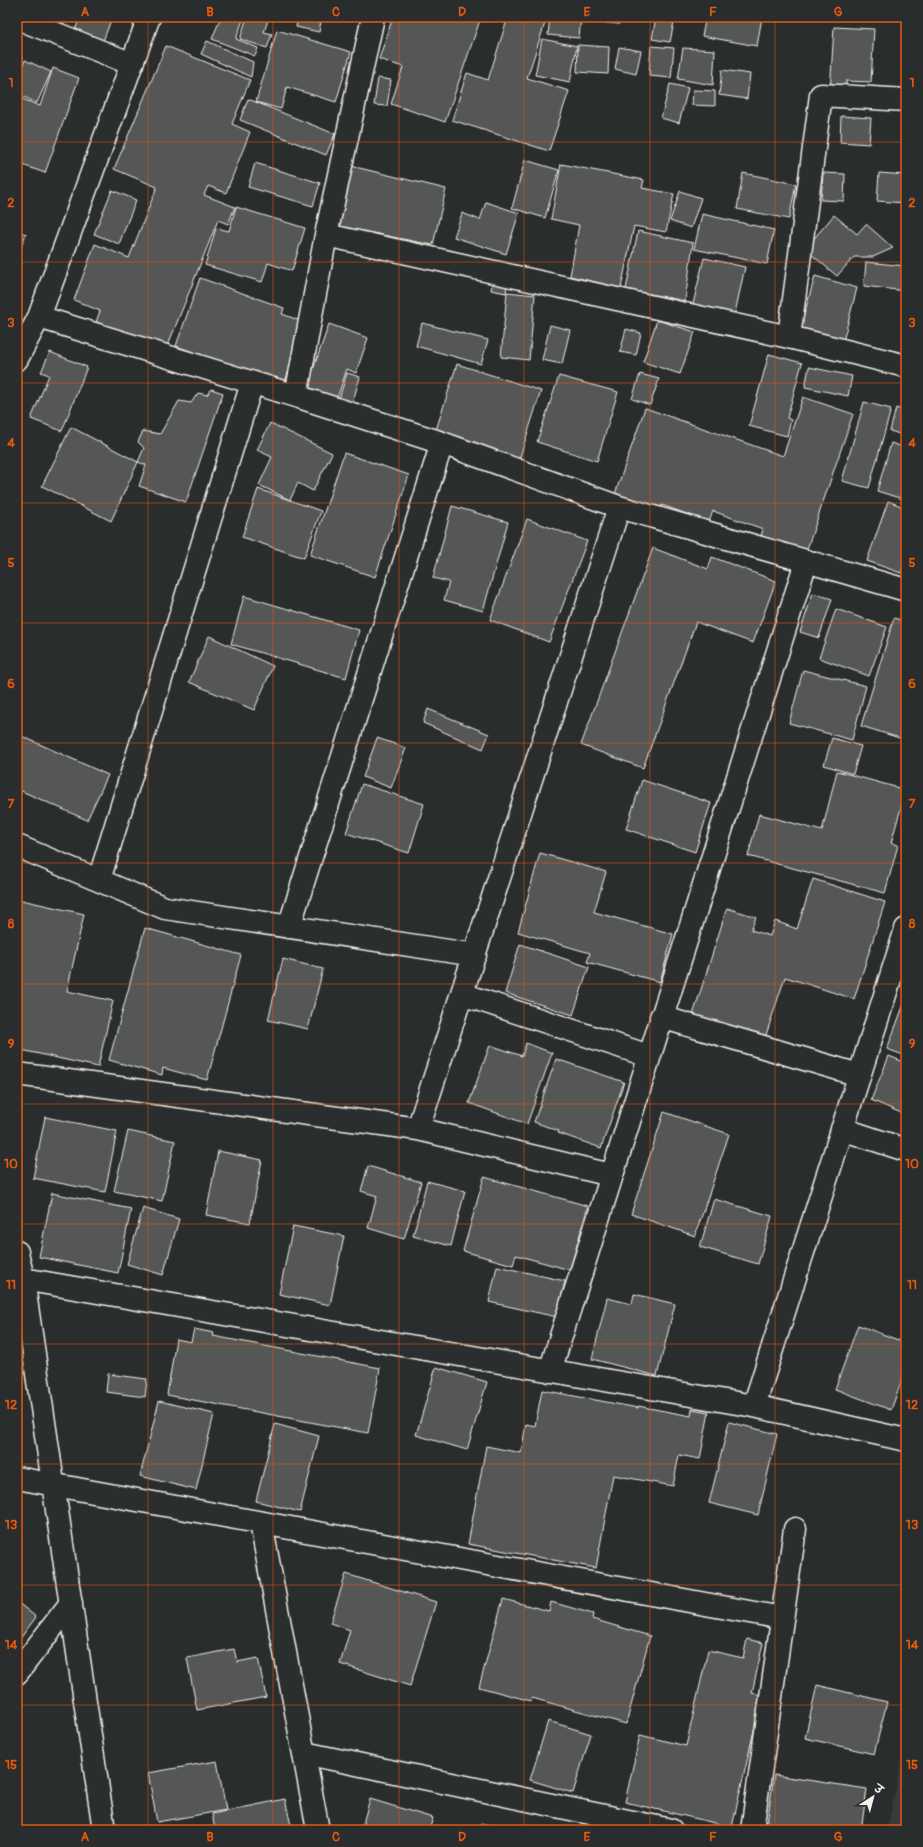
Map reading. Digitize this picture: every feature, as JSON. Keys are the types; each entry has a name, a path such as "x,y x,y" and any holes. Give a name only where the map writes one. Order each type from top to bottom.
{"street":[{"path":"17,359 39,317 149,17"},
{"path":"296,396 326,234 373,17"},
{"path":"17,18 132,64"},
{"path":"789,337 821,94 906,100"},
{"path":"326,234 789,337 906,366"},
{"path":"39,317 296,396 442,443 619,507 906,590"},
{"path":"99,880 252,383"},
{"path":"289,927 442,443"},
{"path":"418,1129 619,507"},
{"path":"550,1370 806,562"},
{"path":"17,846 165,908 475,956"},
{"path":"754,1406 906,929"},
{"path":"462,994 649,1056"},
{"path":"661,1017 859,1075"},
{"path":"17,1074 418,1129 611,1175"},
{"path":"842,1129 906,1150"},
{"path":"17,1252 54,1485 104,1830"},
{"path":"20,1278 754,1406 906,1440"},
{"path":"17,1478 782,1618"},
{"path":"261,1523 318,1830"},
{"path":"752,1830 795,1529"},
{"path":"17,1673 71,1603"},
{"path":"304,1754 671,1830"}],"shaded area":[{"path":"906,1739 906,1830 887,1830"}],"building":[{"path":"42,17 67,17 62,26"},
{"path":"80,17 112,17 102,44 74,33"},
{"path":"221,17 244,17 236,39 258,48 255,56 212,39"},
{"path":"247,17 269,17 264,32 272,34 267,48 240,39"},
{"path":"298,17 321,21 319,32 296,27"},
{"path":"393,17 481,17 445,122 391,104 403,67 379,59"},
{"path":"508,17 547,17 527,78 569,91 549,151 452,120 467,73 488,80"},
{"path":"550,17 581,17 579,38 548,35"},
{"path":"589,17 620,17 619,24 588,21"},
{"path":"656,17 675,17 670,42 652,39"},
{"path":"706,17 716,19 717,17 762,17 757,46 702,36"},
{"path":"834,27 874,29 871,82 846,81 846,93 830,92"},
{"path":"277,30 351,52 336,102 287,87 281,109 256,102"},
{"path":"542,39 577,46 570,82 535,75"},
{"path":"207,41 253,62 251,77 201,54"},
{"path":"578,45 609,47 608,74 577,72"},
{"path":"166,46 250,80 232,124 250,132 226,193 208,186 204,195 235,207 228,224 218,220 166,350 96,322 100,311 74,300 95,244 129,258 157,187 114,169"},
{"path":"651,46 674,48 671,78 649,76"},
{"path":"619,47 641,51 636,74 615,69"},
{"path":"683,48 715,50 713,85 678,79"},
{"path":"17,55 23,57 17,71"},
{"path":"25,60 51,72 37,103 17,94 17,78"},
{"path":"53,68 79,78 45,173 17,163 17,97 40,106"},
{"path":"722,70 750,74 747,99 719,95"},
{"path":"378,78 391,80 387,106 374,105"},
{"path":"670,84 688,88 679,123 661,118"},
{"path":"693,90 715,91 715,106 692,105"},
{"path":"248,99 335,134 326,155 240,120"},
{"path":"841,116 871,118 869,144 840,142"},
{"path":"525,160 559,170 545,218 512,208"},
{"path":"255,163 320,183 313,206 248,187"},
{"path":"561,164 644,180 642,188 674,194 666,232 634,226 621,288 570,276 579,225 551,219"},
{"path":"351,166 446,189 433,245 336,226"},
{"path":"743,173 796,184 789,219 737,209"},
{"path":"823,173 845,174 844,201 821,200"},
{"path":"879,173 906,175 905,203 877,201"},
{"path":"112,190 136,200 119,244 94,234"},
{"path":"680,191 701,198 691,228 670,221"},
{"path":"486,202 519,213 506,254 454,237 462,213 480,220"},
{"path":"236,207 305,228 292,271 268,263 262,282 205,265 216,228 229,231"},
{"path":"702,214 774,230 767,264 694,249"},
{"path":"834,215 857,234 866,224 893,248 873,257 854,257 837,276 805,249"},
{"path":"17,231 26,234 17,257"},
{"path":"638,231 693,243 685,301 626,289"},
{"path":"704,258 745,267 735,313 693,304"},
{"path":"866,262 906,266 906,291 864,286"},
{"path":"494,273 508,275 506,293 491,290"},
{"path":"815,276 857,288 842,345 799,333"},
{"path":"200,278 284,308 282,314 306,323 284,384 176,346"},
{"path":"507,292 535,295 529,360 501,357"},
{"path":"657,320 695,332 680,374 643,362"},
{"path":"422,323 488,340 481,364 416,346"},
{"path":"329,324 368,338 356,373 347,369 337,398 307,387"},
{"path":"550,325 570,330 562,364 542,360"},
{"path":"626,329 641,333 636,355 620,352"},
{"path":"50,352 87,367 62,431 31,419 49,375 41,372"},
{"path":"769,354 802,363 787,418 791,420 787,436 749,426"},
{"path":"457,364 541,391 519,460 435,433"},
{"path":"809,367 852,376 848,396 805,387"},
{"path":"347,373 360,377 352,404 339,399"},
{"path":"640,374 659,379 650,405 632,399"},
{"path":"559,376 618,392 597,461 537,442"},
{"path":"211,389 223,393 186,502 139,486 146,465 138,462 144,448 138,442 143,431 160,434 179,401 191,403 198,393 207,395"},
{"path":"803,397 853,414 806,552 761,536 763,529 713,511 709,522 662,505 660,510 615,494 645,408 783,456"},
{"path":"864,402 891,409 869,488 842,481"},
{"path":"896,408 906,411 906,436 890,431"},
{"path":"270,423 332,453 313,491 298,483 290,500 259,485 272,457 257,450"},
{"path":"71,427 138,462 111,521 42,486"},
{"path":"891,443 906,448 906,500 877,491"},
{"path":"344,453 409,475 375,577 310,555"},
{"path":"258,489 321,511 304,558 242,537"},
{"path":"888,501 906,508 906,558 901,573 867,561"},
{"path":"452,506 508,522 483,611 444,600 449,582 433,578"},
{"path":"527,519 587,541 549,642 490,620"},
{"path":"653,548 708,569 712,557 776,581 753,643 696,622 643,768 581,745"},
{"path":"813,593 832,599 819,638 800,632"},
{"path":"244,596 359,630 346,678 231,644"},
{"path":"836,609 887,627 869,676 819,658"},
{"path":"894,618 906,622 906,740 861,726"},
{"path":"209,636 273,666 254,710 189,682"},
{"path":"803,670 866,686 852,740 789,723"},
{"path":"428,709 489,734 483,749 423,723"},
{"path":"17,734 108,775 87,820 17,789"},
{"path":"377,738 406,748 391,788 363,777"},
{"path":"832,738 861,746 853,774 824,765"},
{"path":"837,771 906,790 891,843 898,845 885,893 748,856 759,814 822,831"},
{"path":"642,780 711,803 695,852 626,829"},
{"path":"362,784 424,804 409,853 346,833"},
{"path":"540,853 606,872 594,912 673,934 660,982 587,962 590,953 518,932"},
{"path":"813,879 885,902 854,999 785,977 764,1041 692,1018 727,908 756,917 751,930 770,936 775,921 797,929"},
{"path":"17,899 84,914 67,991 113,1001 98,1067 17,1049"},
{"path":"145,928 241,955 207,1080 163,1068 162,1075 109,1060"},
{"path":"520,944 589,967 573,1015 505,993"},
{"path":"283,959 323,969 308,1029 268,1020"},
{"path":"904,1004 906,1004 906,1056 887,1049"},
{"path":"526,1043 552,1053 527,1124 469,1103 490,1045 522,1056"},
{"path":"889,1056 906,1063 906,1115 871,1100"},
{"path":"556,1059 624,1082 601,1148 558,1133 559,1131 534,1122"},
{"path":"664,1112 729,1134 695,1236 631,1214"},
{"path":"45,1117 117,1131 105,1192 33,1178"},
{"path":"128,1131 175,1141 162,1201 114,1191"},
{"path":"218,1151 262,1160 250,1223 206,1215"},
{"path":"368,1166 421,1182 404,1239 368,1228 377,1196 361,1191"},
{"path":"484,1177 588,1206 570,1270 516,1255 513,1265 463,1251"},
{"path":"427,1181 465,1191 451,1246 413,1236"},
{"path":"52,1193 131,1209 118,1273 39,1257"},
{"path":"714,1199 772,1216 758,1264 700,1247"},
{"path":"143,1208 179,1219 163,1275 127,1264"},
{"path":"293,1226 344,1236 330,1305 279,1294"},
{"path":"497,1266 565,1281 557,1317 489,1302"},
{"path":"634,1294 675,1304 657,1376 592,1359 607,1298 632,1304"},
{"path":"858,1325 906,1343 906,1368 891,1410 835,1389"},
{"path":"194,1329 214,1333 213,1336 380,1368 368,1433 167,1395 176,1339 191,1342"},
{"path":"436,1367 487,1382 467,1450 416,1435"},
{"path":"108,1374 147,1379 145,1397 106,1392"},
{"path":"542,1390 638,1408 638,1406 691,1416 692,1409 709,1412 700,1459 679,1455 673,1486 613,1475 596,1568 468,1544 486,1446 521,1453 526,1424 535,1426"},
{"path":"159,1401 214,1414 196,1490 140,1476"},
{"path":"729,1422 777,1434 758,1515 709,1503"},
{"path":"275,1424 319,1436 300,1512 256,1501"},
{"path":"346,1574 436,1602 410,1686 340,1664 350,1630 330,1623"},
{"path":"503,1599 549,1611 551,1602 593,1614 592,1619 650,1636 626,1724 532,1698 531,1701 479,1687"},
{"path":"17,1602 36,1617 17,1643"},
{"path":"747,1639 763,1643 752,1693 762,1695 732,1827 625,1802 640,1735 686,1746 708,1650 743,1658"},
{"path":"234,1649 237,1662 258,1658 266,1697 197,1710 187,1658"},
{"path":"817,1685 887,1702 874,1754 805,1738"},
{"path":"548,1721 591,1734 573,1793 530,1780"},
{"path":"217,1761 226,1810 157,1822 148,1773"},
{"path":"774,1775 867,1789 861,1830 766,1830"},
{"path":"285,1799 292,1830 215,1830 212,1814"},
{"path":"370,1799 433,1818 429,1830 361,1830"},
{"path":"481,1823 509,1830 479,1830"}]}
